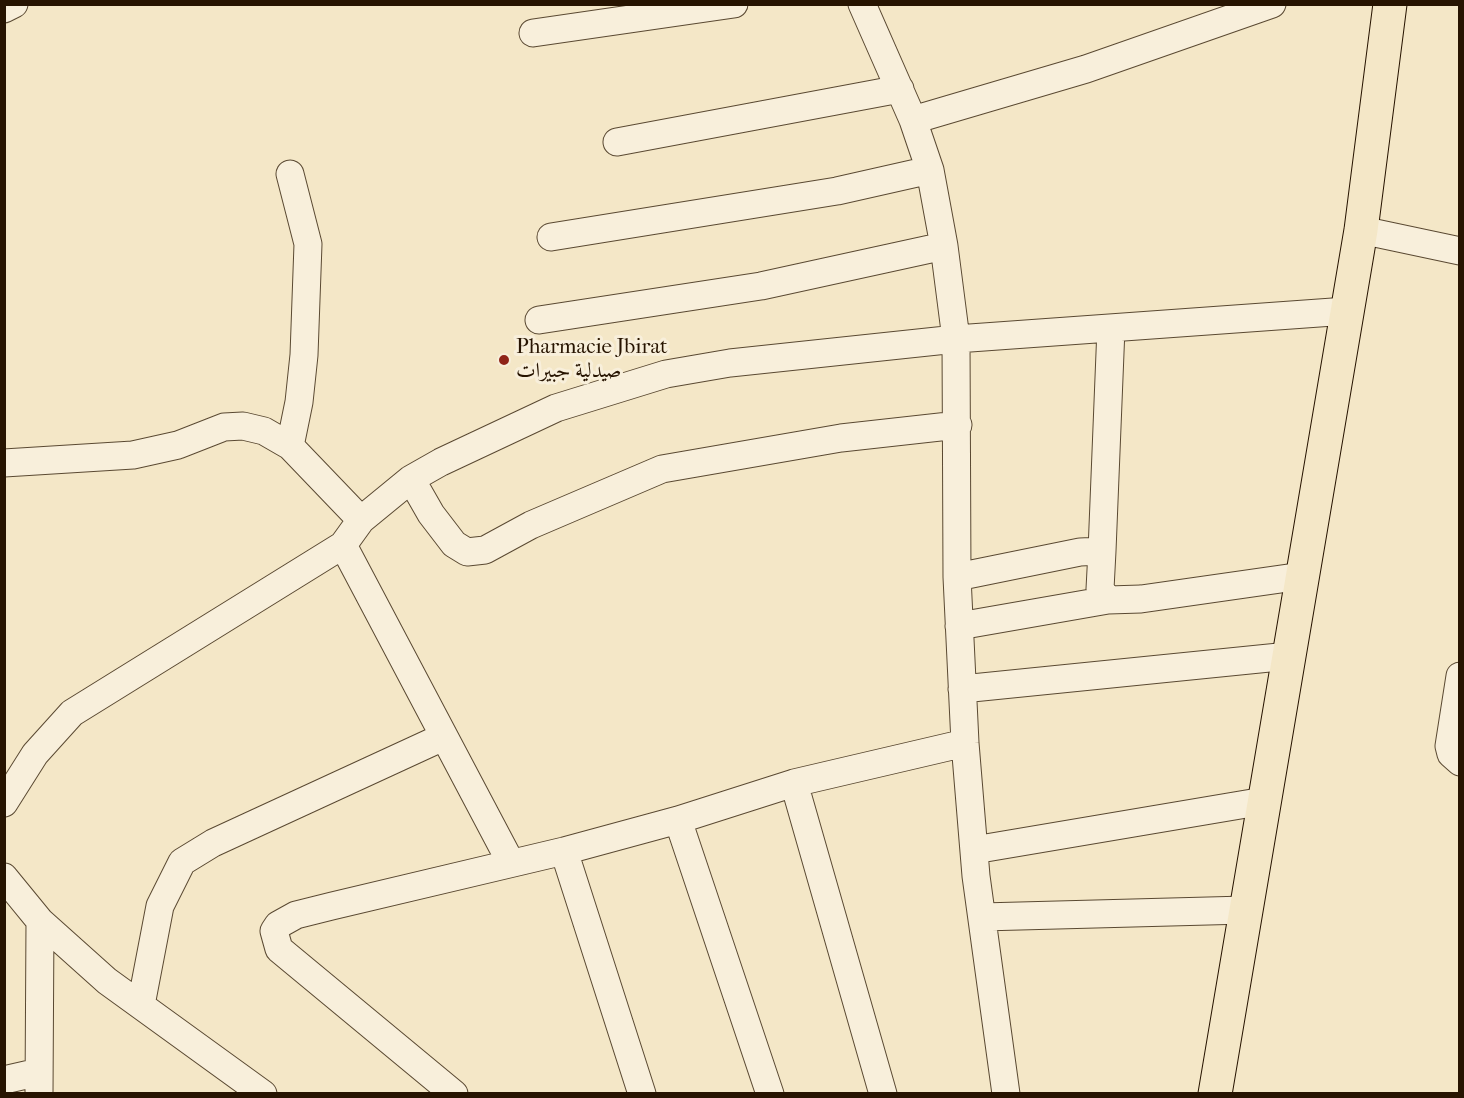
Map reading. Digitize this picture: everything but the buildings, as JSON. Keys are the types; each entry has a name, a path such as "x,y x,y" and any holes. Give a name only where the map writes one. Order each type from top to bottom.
{"main road":[{"path":"1215,1094 1361,230 1390,4"}],"street":[{"path":"4,9 14,4"},
{"path":"533,33 734,4"},
{"path":"862,4 913,120 930,171 944,246 956,339 957,578 965,743 974,850 1006,1094"},
{"path":"913,120 1086,69 1272,4"},
{"path":"617,142 900,89"},
{"path":"551,237 837,191 930,171"},
{"path":"290,174 308,244 304,355 299,402 290,446"},
{"path":"1361,230 1460,251"},
{"path":"539,320 761,286 944,246"},
{"path":"4,803 35,754 72,712 343,545 361,520 411,479 556,408 666,374 730,363 956,339 1347,311"},
{"path":"1108,600 1100,589 1112,328"},
{"path":"411,479 430,514 454,544 467,552 485,550 531,525 662,469 841,438 958,425"},
{"path":"4,463 150,453 224,427 243,426 264,431 290,446 361,520"},
{"path":"343,545 511,863"},
{"path":"957,578 1080,552 1102,551"},
{"path":"959,626 1108,600 1141,599 1302,576"},
{"path":"962,689 1288,656"},
{"path":"1460,676 1449,746 1451,754 1460,762"},
{"path":"141,1005 160,906 182,862 213,843 443,737"},
{"path":"443,1090 279,949 274,931 278,925 296,915 564,851 678,820 794,783 965,743"},
{"path":"794,783 883,1094"},
{"path":"974,850 1264,801"},
{"path":"678,820 770,1094"},
{"path":"564,851 642,1094"},
{"path":"4,877 40,921 107,981 263,1094"},
{"path":"982,917 1246,910"},
{"path":"4,1080 39,1083 40,921"}],"place":[{"name":"Pharmacie Jbirat صيدلية جبيرات","path":"504,360"}]}
